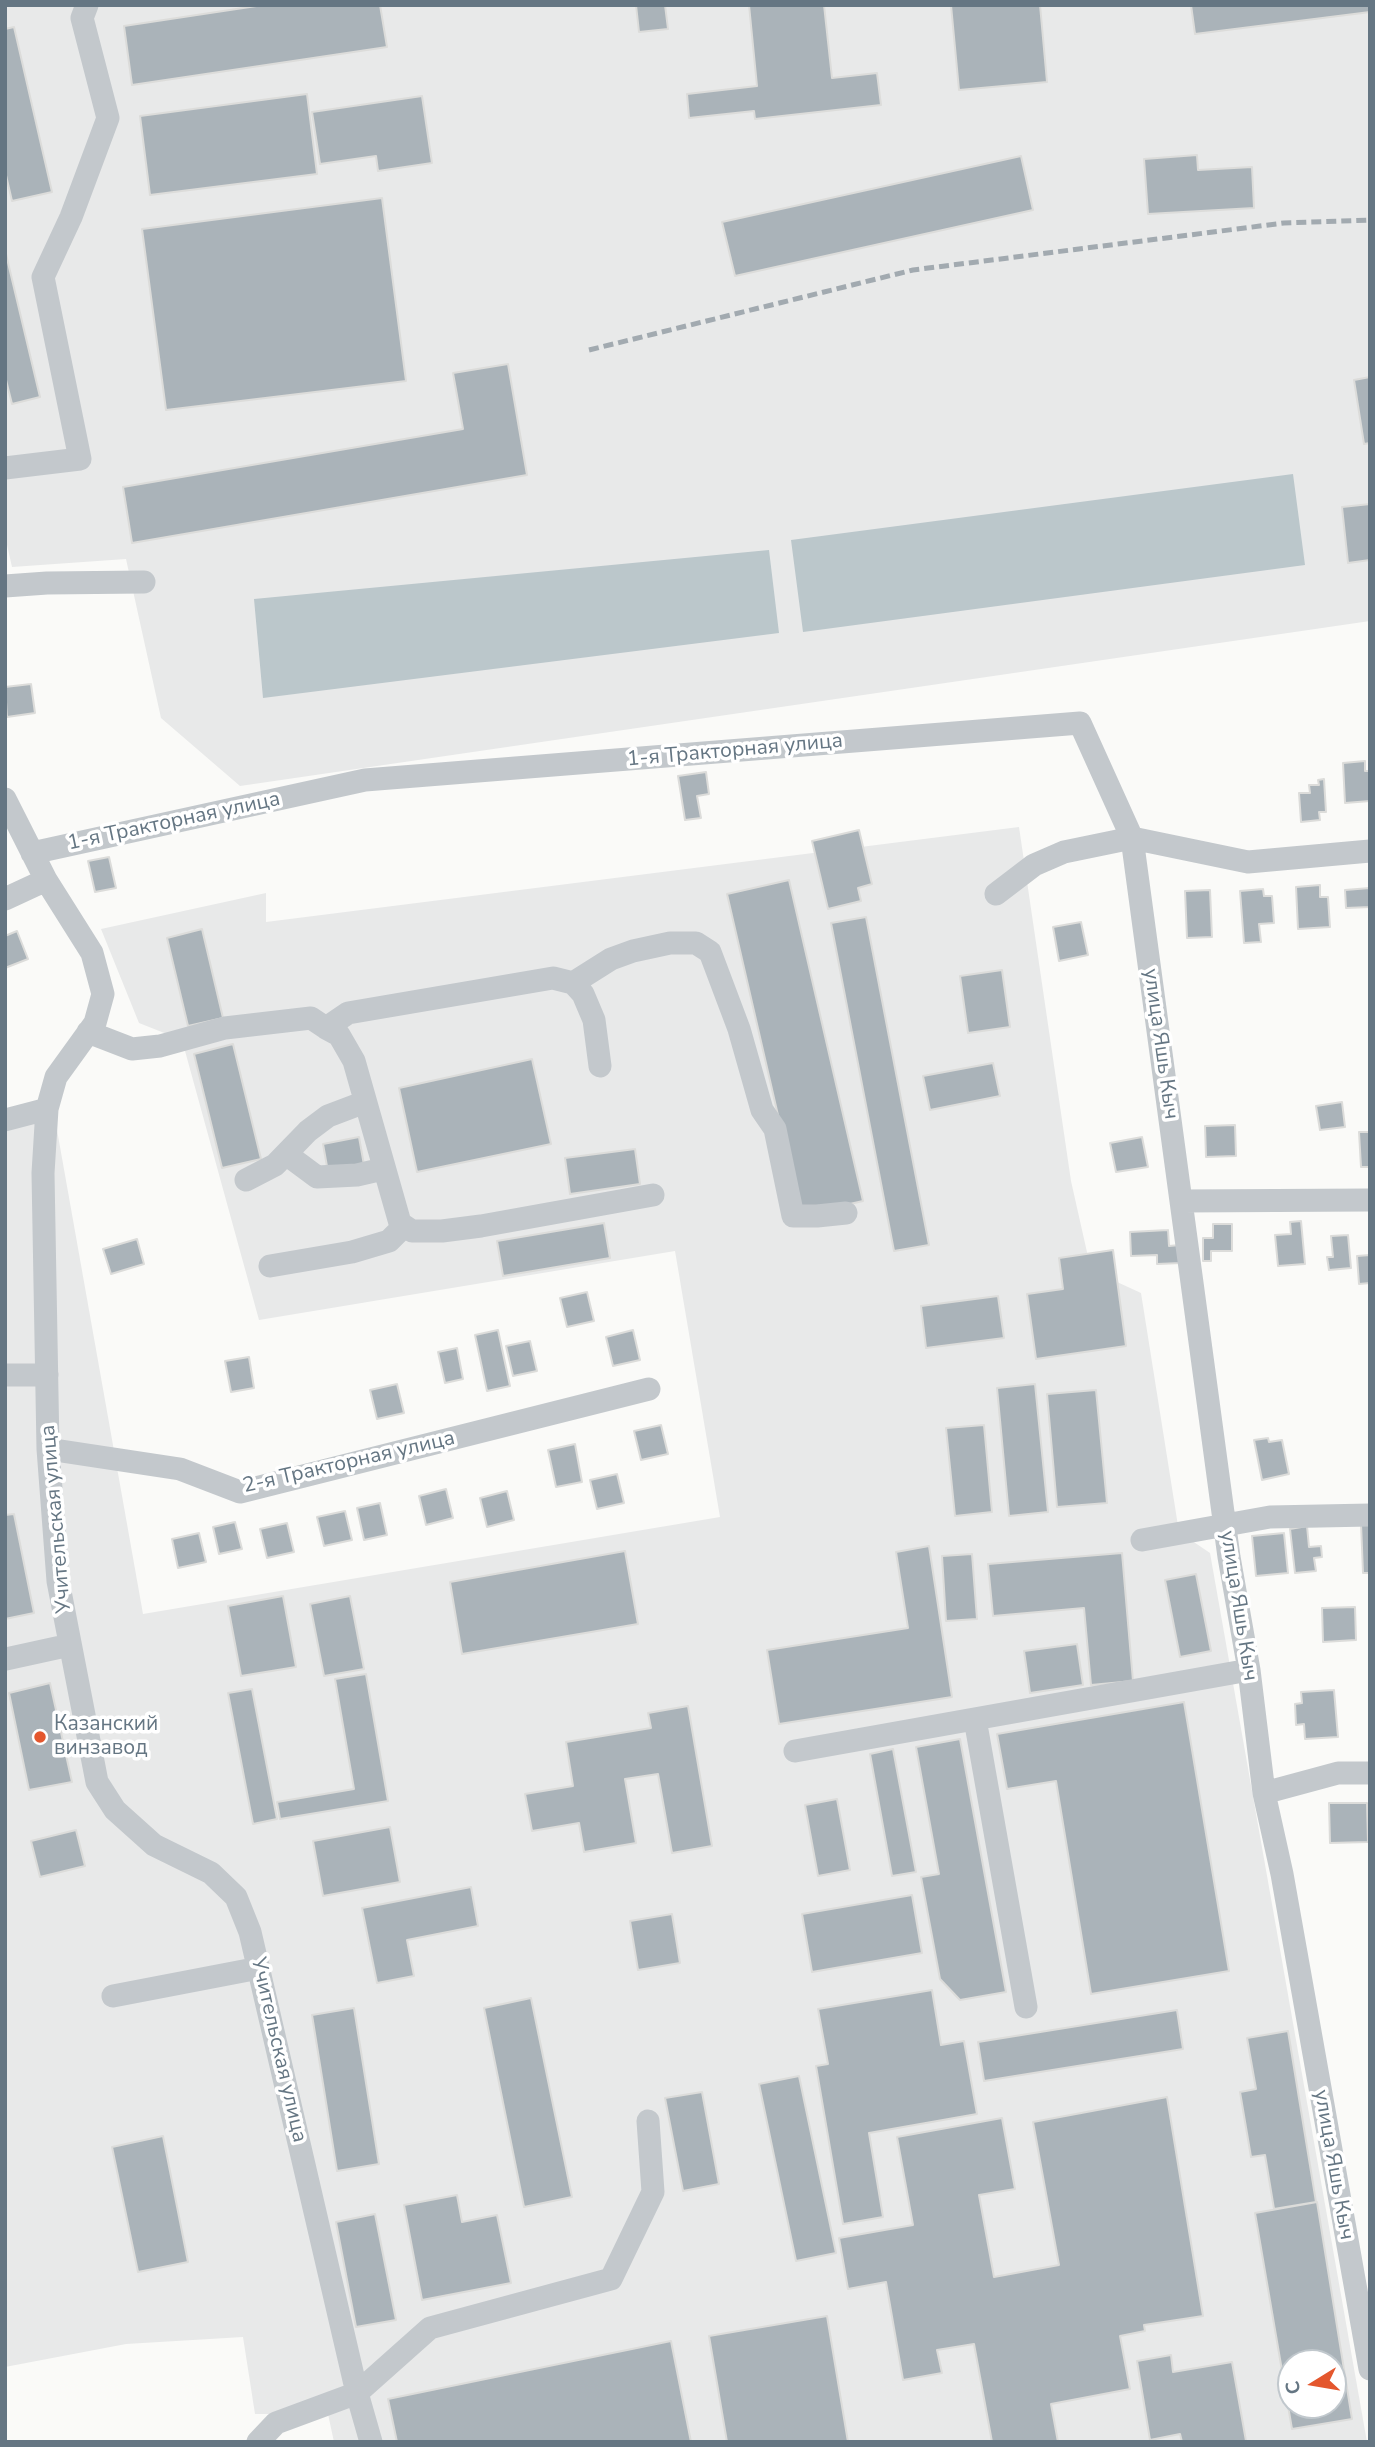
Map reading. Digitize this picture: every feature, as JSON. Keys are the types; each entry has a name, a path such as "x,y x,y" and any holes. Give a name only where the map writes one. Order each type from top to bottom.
{"street":[{"path":"5,468 80,458 43,277 71,217 108,118 82,18 87,5"},
{"path":"5,586 144,582"},
{"name":"1-я Тракторная улица","path":"32,853 365,780 1080,723 1132,838"},
{"name":"Учительская улица","path":"5,799 46,880 92,953 103,994 95,1023 56,1077 47,1109 43,1173 48,1448 58,1581 97,1782 115,1811 154,1845 211,1873 236,1897 250,1931 357,2393 371,2442"},
{"path":"996,894 1034,865 1064,852 1132,838 1248,862 1370,851"},
{"name":"улица Яшь Кыч","path":"1132,838 1264,1793 1282,1874 1370,2369"},
{"path":"5,899 46,880"},
{"path":"573,983 611,959 633,951 670,943 696,943 710,951 739,1029 762,1110 775,1129 793,1216 846,1213"},
{"path":"327,1028 348,1013 553,978 573,983 583,995 594,1020 600,1066"},
{"path":"88,1032 132,1049 160,1046 225,1028 311,1018 339,1035 354,1061 383,1169 401,1223 412,1231 442,1231 653,1195"},
{"path":"246,1180 275,1165 328,1116 365,1102"},
{"path":"5,1120 47,1109"},
{"path":"286,1154 317,1177 357,1175 383,1169"},
{"path":"1181,1201 1370,1200"},
{"path":"270,1266 352,1252 389,1241 404,1226"},
{"path":"5,1375 47,1375"},
{"name":"2-я Тракторная улица","path":"48,1448 180,1469 240,1492 649,1389"},
{"path":"1142,1540 1270,1517 1370,1515"},
{"path":"6,1660 70,1645"},
{"path":"795,1751 1249,1670"},
{"path":"975,1719 1026,2007"},
{"path":"1264,1793 1338,1773 1370,1773"},
{"path":"113,1996 259,1968"},
{"path":"258,2442 276,2423 357,2393 430,2328 611,2279 653,2192 648,2121"}],"shaded area":[{"path":"5,5 1370,5 1370,621 240,786 161,718 126,559 12,567 5,536"},
{"path":"1293,474 1305,565 803,632 791,540"},
{"path":"769,550 779,633 263,698 254,599"},
{"path":"1019,827 1071,1181 1091,1270 1141,1293 1179,1532 1210,1553 1367,2442 334,2442 328,2414 255,2414 243,2337 126,2344 5,2367 5,1123 54,1113 143,1614 720,1517 675,1251 259,1320 182,1040 139,1023 101,929 266,893 266,922"}],"building":[{"path":"263,5 380,5 387,47 132,85 124,26"},
{"path":"636,5 665,5 668,29 639,32"},
{"path":"749,5 824,5 832,78 877,73 881,105 755,119 754,111 689,118 687,94 757,86"},
{"path":"951,5 1040,5 1047,82 959,90"},
{"path":"1191,5 1370,5 1370,12 1195,34"},
{"path":"14,27 52,192 12,201 5,171 5,29"},
{"path":"307,94 317,174 150,195 140,116"},
{"path":"422,96 432,163 378,171 376,156 320,164 312,112"},
{"path":"1197,155 1198,170 1252,167 1254,208 1148,214 1144,159"},
{"path":"1021,156 1033,210 735,276 722,222"},
{"path":"382,198 406,381 166,410 142,229"},
{"path":"5,250 40,397 12,404 5,376"},
{"path":"508,364 527,475 132,543 123,487 463,429 453,373"},
{"path":"1370,377 1370,443 1364,444 1354,380"},
{"path":"1370,504 1370,560 1348,563 1342,507"},
{"path":"31,684 35,713 7,717 5,687"},
{"path":"1365,761 1365,771 1370,771 1370,801 1345,803 1343,763"},
{"path":"706,772 709,794 697,796 701,818 685,820 678,776"},
{"path":"1324,779 1326,812 1319,812 1320,820 1301,822 1299,793 1310,793 1309,785 1319,785 1318,780"},
{"path":"859,830 872,884 858,888 861,901 828,909 812,841"},
{"path":"109,857 116,888 95,892 88,861"},
{"path":"789,880 863,1201 801,1215 727,894"},
{"path":"1320,885 1320,897 1328,897 1330,927 1298,929 1296,887"},
{"path":"1370,888 1370,907 1346,908 1345,890"},
{"path":"1263,889 1264,896 1272,896 1274,923 1259,924 1261,942 1244,943 1240,891"},
{"path":"1210,890 1212,937 1187,938 1185,891"},
{"path":"866,917 929,1245 894,1251 831,923"},
{"path":"1081,922 1088,955 1059,961 1053,927"},
{"path":"202,929 223,1018 188,1026 167,938"},
{"path":"17,931 28,959 5,968 5,936"},
{"path":"1002,970 1010,1027 968,1033 960,976"},
{"path":"233,1044 261,1159 222,1168 194,1054"},
{"path":"532,1059 551,1144 417,1172 399,1088"},
{"path":"993,1063 1000,1096 930,1110 923,1076"},
{"path":"1342,1102 1345,1127 1320,1130 1316,1106"},
{"path":"1235,1125 1236,1156 1206,1157 1205,1126"},
{"path":"1359,1132 1370,1132 1370,1167 1361,1167"},
{"path":"359,1137 364,1165 328,1172 323,1144"},
{"path":"1142,1137 1148,1167 1116,1172 1110,1143"},
{"path":"635,1149 640,1184 570,1194 565,1158"},
{"path":"1301,1221 1305,1264 1278,1266 1275,1235 1291,1234 1290,1222"},
{"path":"604,1223 610,1258 503,1276 497,1241"},
{"path":"1213,1224 1232,1224 1232,1251 1211,1251 1211,1261 1203,1261 1203,1238 1213,1238"},
{"path":"1168,1230 1169,1246 1180,1245 1181,1263 1157,1264 1157,1255 1131,1256 1130,1232"},
{"path":"1348,1235 1351,1268 1329,1270 1327,1257 1333,1257 1331,1236"},
{"path":"137,1239 144,1264 111,1274 103,1249"},
{"path":"1113,1250 1126,1346 1036,1359 1027,1294 1063,1289 1059,1258"},
{"path":"1370,1255 1370,1283 1359,1284 1357,1256"},
{"path":"587,1292 594,1321 567,1327 560,1298"},
{"path":"998,1296 1004,1338 926,1348 921,1306"},
{"path":"498,1330 510,1386 487,1391 475,1335"},
{"path":"633,1330 640,1360 613,1366 606,1337"},
{"path":"530,1341 537,1371 513,1376 506,1346"},
{"path":"457,1348 463,1379 445,1383 438,1352"},
{"path":"249,1357 254,1388 231,1392 225,1361"},
{"path":"397,1384 404,1413 377,1419 370,1390"},
{"path":"1035,1384 1048,1512 1009,1516 997,1388"},
{"path":"1096,1390 1107,1503 1057,1507 1047,1394"},
{"path":"661,1425 668,1454 641,1460 634,1431"},
{"path":"984,1425 992,1512 955,1516 946,1428"},
{"path":"1268,1438 1269,1442 1282,1440 1289,1474 1262,1480 1254,1440"},
{"path":"575,1444 582,1482 556,1487 548,1450"},
{"path":"617,1474 624,1503 597,1509 590,1480"},
{"path":"446,1489 453,1518 426,1525 419,1496"},
{"path":"507,1491 514,1520 487,1527 480,1498"},
{"path":"380,1503 387,1535 364,1540 357,1508"},
{"path":"345,1511 352,1540 324,1546 317,1517"},
{"path":"14,1514 34,1613 5,1619 5,1515"},
{"path":"235,1522 242,1549 219,1554 213,1527"},
{"path":"1370,1522 1370,1573 1363,1573 1361,1523"},
{"path":"287,1523 294,1552 267,1558 260,1529"},
{"path":"1307,1526 1309,1547 1321,1546 1322,1557 1314,1558 1316,1571 1295,1573 1290,1529"},
{"path":"199,1533 206,1562 178,1568 172,1539"},
{"path":"1284,1533 1288,1573 1256,1576 1252,1536"},
{"path":"929,1546 952,1697 779,1724 767,1650 908,1628 896,1552"},
{"path":"625,1551 638,1624 462,1654 450,1582"},
{"path":"1122,1553 1133,1681 1091,1685 1084,1608 993,1616 988,1564"},
{"path":"972,1554 977,1619 946,1621 942,1556"},
{"path":"1196,1574 1211,1651 1180,1657 1165,1580"},
{"path":"283,1596 296,1667 241,1676 228,1606"},
{"path":"350,1596 364,1669 324,1676 310,1604"},
{"path":"1355,1607 1356,1640 1323,1642 1322,1608"},
{"path":"1077,1644 1083,1685 1030,1693 1024,1651"},
{"path":"366,1674 388,1801 280,1819 277,1802 354,1789 335,1679"},
{"name":"Казанский винзавод","path":"50,1683 72,1782 29,1790 9,1693"},
{"path":"252,1689 277,1819 253,1824 228,1693"},
{"path":"1334,1690 1338,1737 1305,1739 1304,1724 1296,1725 1295,1704 1302,1703 1301,1692"},
{"path":"1184,1702 1229,1971 1091,1994 1056,1781 1007,1789 997,1734"},
{"path":"688,1706 712,1846 672,1853 658,1774 625,1779 636,1843 584,1852 579,1823 532,1831 525,1794 573,1786 566,1742 651,1728 648,1713"},
{"path":"960,1739 1006,1992 960,2000 940,1979 921,1877 939,1874 916,1747"},
{"path":"893,1749 916,1872 892,1876 870,1754"},
{"path":"837,1799 850,1870 818,1876 805,1805"},
{"path":"1329,1803 1367,1803 1368,1842 1330,1843"},
{"path":"390,1827 400,1882 323,1896 313,1841"},
{"path":"76,1830 85,1866 40,1877 31,1841"},
{"path":"471,1887 478,1926 407,1940 414,1976 377,1983 362,1908"},
{"path":"912,1895 922,1953 812,1972 802,1914"},
{"path":"672,1914 680,1963 638,1970 630,1921"},
{"path":"932,1990 941,2045 964,2041 977,2114 869,2133 883,2217 843,2224 816,2066 828,2064 818,2009"},
{"path":"531,1998 572,2197 524,2207 484,2008"},
{"path":"354,2008 379,2164 337,2171 312,2015"},
{"path":"1177,2010 1183,2049 984,2081 978,2042"},
{"path":"1288,2031 1316,2202 1274,2209 1265,2155 1251,2157 1240,2092 1256,2089 1247,2038"},
{"path":"799,2076 836,2253 796,2261 759,2084"},
{"path":"702,2092 719,2184 683,2191 665,2098"},
{"path":"1167,2097 1203,2316 1144,2325 1145,2331 1120,2336 1130,2389 1051,2404 1058,2442 992,2442 974,2344 937,2350 942,2373 903,2380 886,2282 848,2289 839,2238 913,2225 897,2137 1002,2118 1015,2189 979,2195 994,2277 1059,2265 1033,2122"},
{"path":"163,2136 188,2262 138,2272 112,2147"},
{"path":"457,2195 462,2222 497,2215 511,2283 422,2300 404,2205"},
{"path":"1317,2202 1341,2349 1278,2349 1255,2213"},
{"path":"375,2214 396,2320 356,2327 336,2222"},
{"path":"827,2316 848,2442 727,2442 709,2336"},
{"path":"671,2341 691,2442 397,2442 388,2399"},
{"path":"1171,2355 1173,2372 1232,2362 1246,2441 1182,2442 1180,2434 1150,2440 1137,2361"},
{"path":"1347,2388 1352,2419 1292,2429 1290,2419 1347,2419"}],"railway":[{"path":"589,350 913,270 1284,223 1370,220"}],"place":[{"name":"Казанский винзавод","path":"40,1737"}]}
